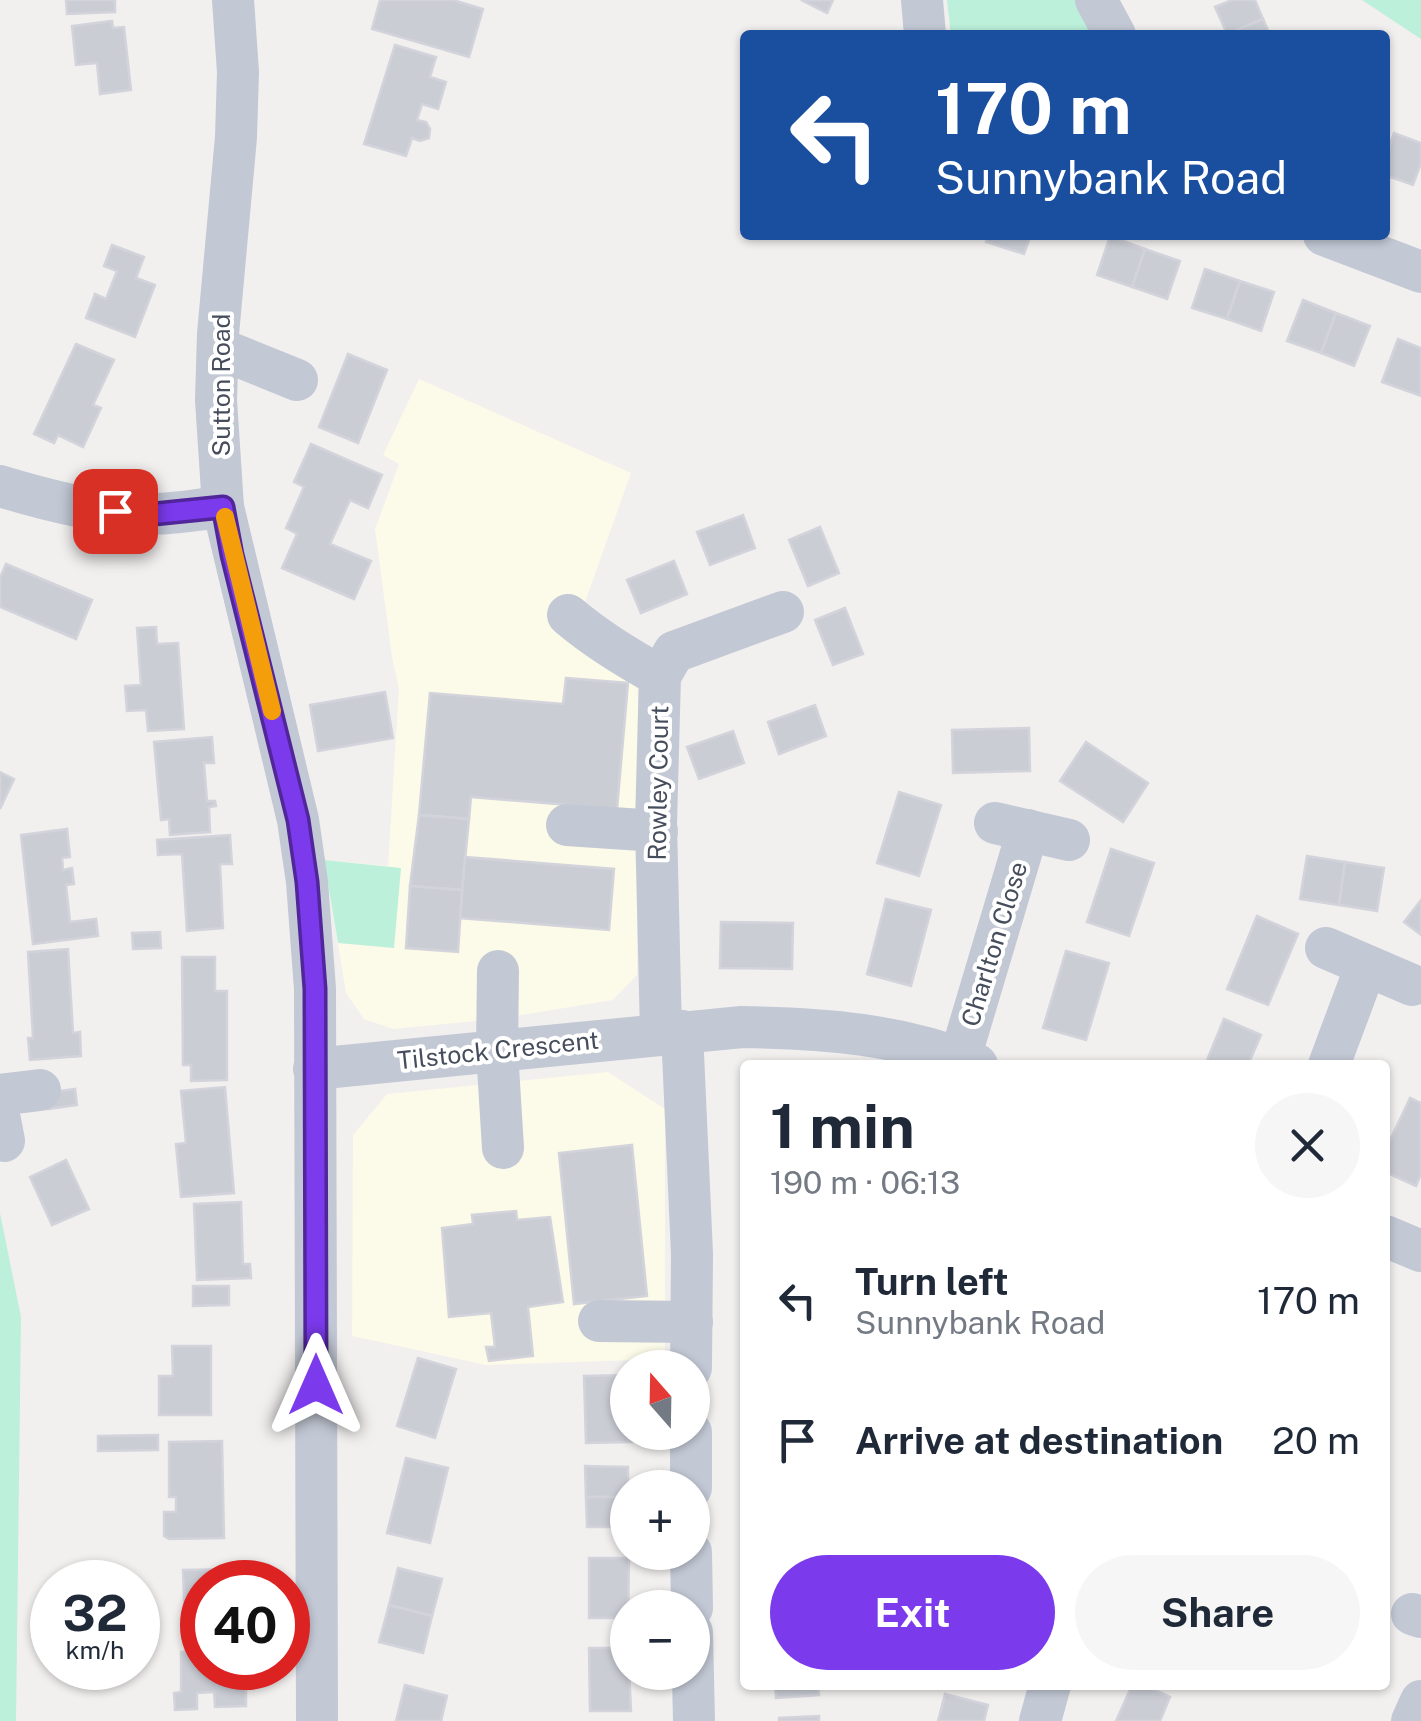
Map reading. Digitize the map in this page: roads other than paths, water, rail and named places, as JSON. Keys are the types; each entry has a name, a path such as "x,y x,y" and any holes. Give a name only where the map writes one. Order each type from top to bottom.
{"street":[{"name":"Sutton Road","path":"234,0 236,137 216,400 223,507 232,555 307,820 315,989 317,1721"},
{"path":"922,0 924,30"},
{"path":"1096,0 1112,30"},
{"path":"1337,240 1421,272"},
{"path":"218,348 297,380"},
{"path":"0,486 94,510 154,514 223,507"},
{"name":"Rowley Court","path":"671,1032 656,831 660,676 674,652 783,612"},
{"path":"568,615 660,676"},
{"path":"567,824 656,831"},
{"name":"Charlton Close","path":"969,1060 1030,831"},
{"path":"1326,948 1412,985"},
{"path":"1331,1060 1366,966"},
{"path":"498,971 497,1050 503,1148"},
{"name":"Tilstock Crescent","path":"314,1068 742,1027 872,1035 961,1060"},
{"path":"671,1032 692,1254 692,1350"},
{"path":"1390,1238 1421,1251"},
{"path":"599,1321 692,1322"},
{"path":"693,1690 694,1721"},
{"path":"1040,1721 1049,1690"},
{"path":"1412,1721 1421,1700"}]}
